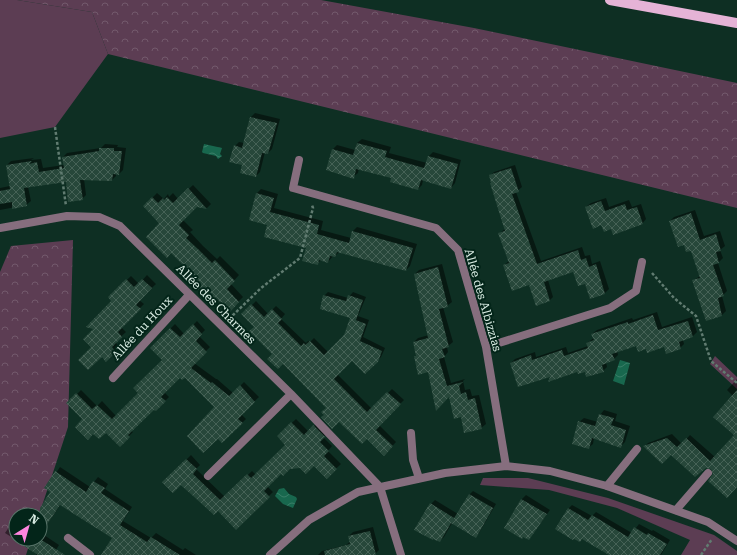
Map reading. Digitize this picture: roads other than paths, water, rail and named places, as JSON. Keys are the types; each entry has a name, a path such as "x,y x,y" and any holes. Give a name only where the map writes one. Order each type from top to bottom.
{"main road":[{"path":"610,0 737,23"}],"street":[{"name":"Allée des Albizzias","path":"299,160 294,188 436,228 458,250 486,347 506,466"},
{"name":"Allée des Charmes","path":"0,228 67,216 99,217 120,226 290,394 380,487"},
{"path":"486,347 610,308 636,291 642,262"},
{"name":"Allée du Houx","path":"113,378 189,295"},
{"path":"208,476 290,394"},
{"path":"412,433 413,460 419,478"},
{"path":"606,486 637,449"},
{"path":"270,555 309,520 358,492 445,472 506,466 550,472 606,486 708,522 737,541"},
{"path":"676,510 708,473"},
{"path":"380,487 401,555"},
{"path":"68,538 90,555"}],"water":[{"path":"204,144 222,148 220,154 222,156 218,159 216,156 203,153"},
{"path":"620,360 630,363 624,385 613,381"},
{"path":"284,488 289,494 297,499 293,508 283,504 275,496 279,489"}]}
